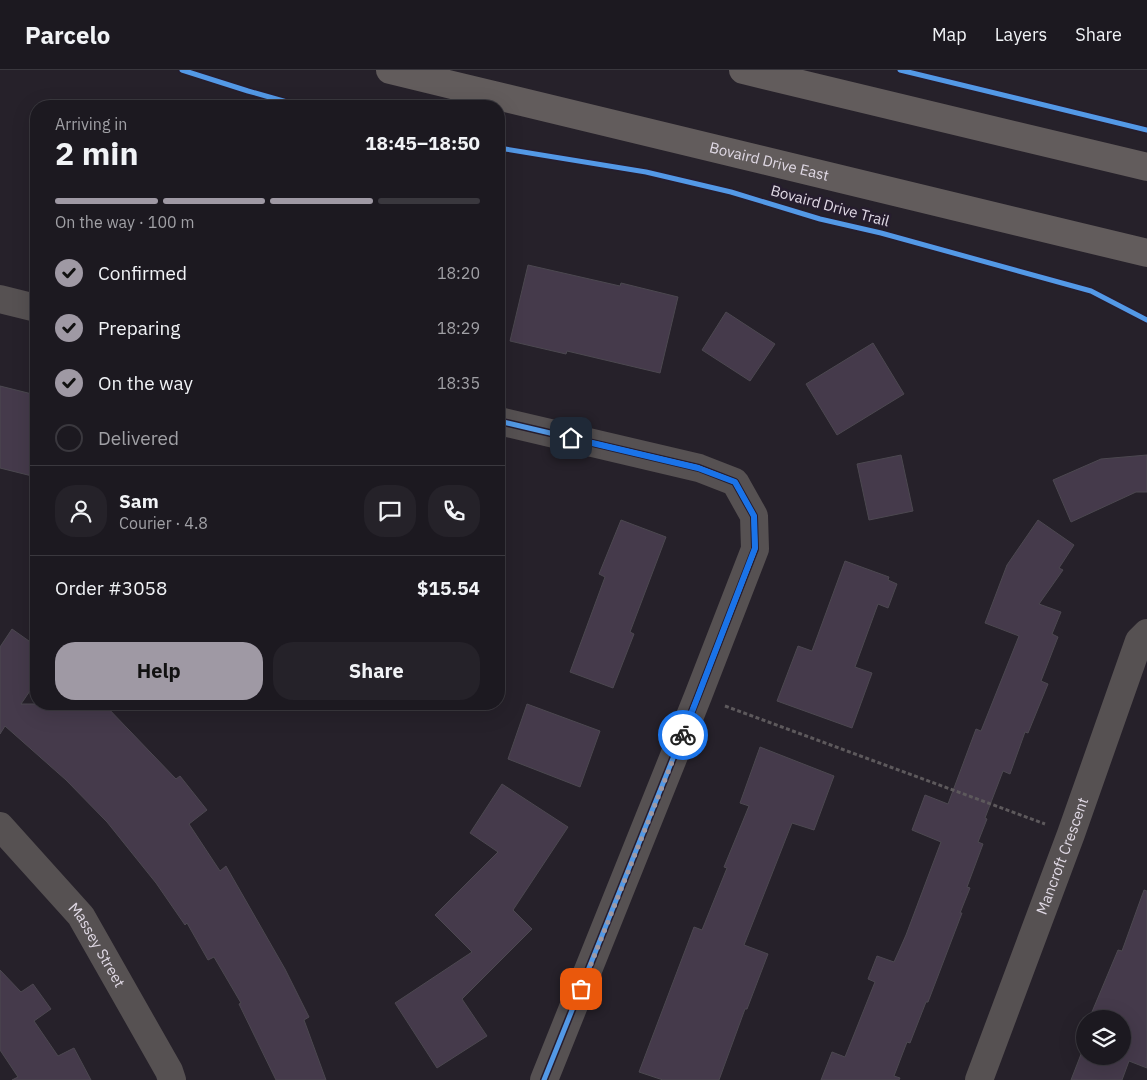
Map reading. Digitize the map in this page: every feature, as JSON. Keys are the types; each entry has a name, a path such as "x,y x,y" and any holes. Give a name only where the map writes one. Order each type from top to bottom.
{"main road":[{"name":"Bovaird Drive East","path":"390,70 1147,253"},
{"path":"743,70 1147,166"}],"street":[{"path":"0,299 30,306"},
{"path":"505,421 698,468 735,482 754,516 755,548 698,696 544,1080"},
{"name":"Mancroft Crescent","path":"979,1080 1071,834 1139,642 1147,633"},
{"name":"Massey Street","path":"0,826 81,916 169,1071 172,1080"}],"path":[{"path":"698,696 1071,834"}],"building":[{"path":"528,265 620,286 621,283 678,297 660,373 567,351 566,354 510,341"},
{"path":"726,312 775,344 750,381 702,350"},
{"path":"873,343 904,394 837,435 806,384"},
{"path":"0,386 30,394 30,476 0,468"},
{"path":"901,455 913,511 869,520 857,464"},
{"path":"1147,455 1147,492 1136,492 1071,522 1053,480 1101,459"},
{"path":"621,520 666,537 630,632 634,634 613,688 570,672 605,577 599,574"},
{"path":"1038,520 1074,545 1059,568 1063,570 1039,604 1061,612 1052,634 1058,637 1041,681 1048,684 1028,733 1025,732 1010,774 1003,771 985,818 987,819 978,842 983,844 967,887 970,888 960,913 962,913 928,1002 926,1002 910,1043 907,1042 894,1076 900,1078 899,1080 821,1080 832,1052 845,1057 875,982 868,979 877,956 894,962 906,935 941,842 912,830 925,795 948,804 976,729 981,731 1019,636 985,623 1007,565"},
{"path":"845,561 889,577 888,580 897,584 888,608 878,604 855,667 872,673 852,728 777,701 798,646 812,651"},
{"path":"12,629 30,642 30,691 21,704 30,704 30,710 110,710 176,779 180,776 207,810 189,824 220,871 226,866 285,969 309,1017 304,1020 326,1080 276,1080 239,1004 241,1003 214,957 208,960 187,923 185,925 156,883 107,822 66,780 5,726 0,734 0,647"},
{"path":"527,704 600,731 580,787 508,759"},
{"path":"760,747 834,776 814,830 792,823 744,945 768,954 747,1009 745,1009 719,1080 663,1080 639,1072 694,927 702,930 727,868 724,867 749,806 740,803"},
{"path":"502,784 568,827 513,910 532,929 462,999 487,1036 437,1068 395,1003 472,952 435,915 498,852 470,833"},
{"path":"1144,890 1147,891 1147,1068 1131,1062 1131,1010 1093,1010 1118,950 1122,951"},
{"path":"0,970 21,992 33,984 51,1009 34,1021 58,1056 74,1048 91,1080 12,1080 18,1077 0,1050"},
{"path":"1077,1065 1128,1065 1122,1080 1071,1080"}],"cycle path":[{"path":"182,70 280,100"},
{"path":"900,70 1147,130"},
{"name":"Bovaird Drive Trail","path":"505,149 646,172 731,192 820,219 881,233 1091,291 1147,320"},
{"path":"505,422 699,468 735,482 754,516 755,549 544,1080"}],"way so far":[{"path":"581,989 683,735"}],"route":[{"path":"571,438 698,468 735,482 754,516 755,548 683,735"}]}
